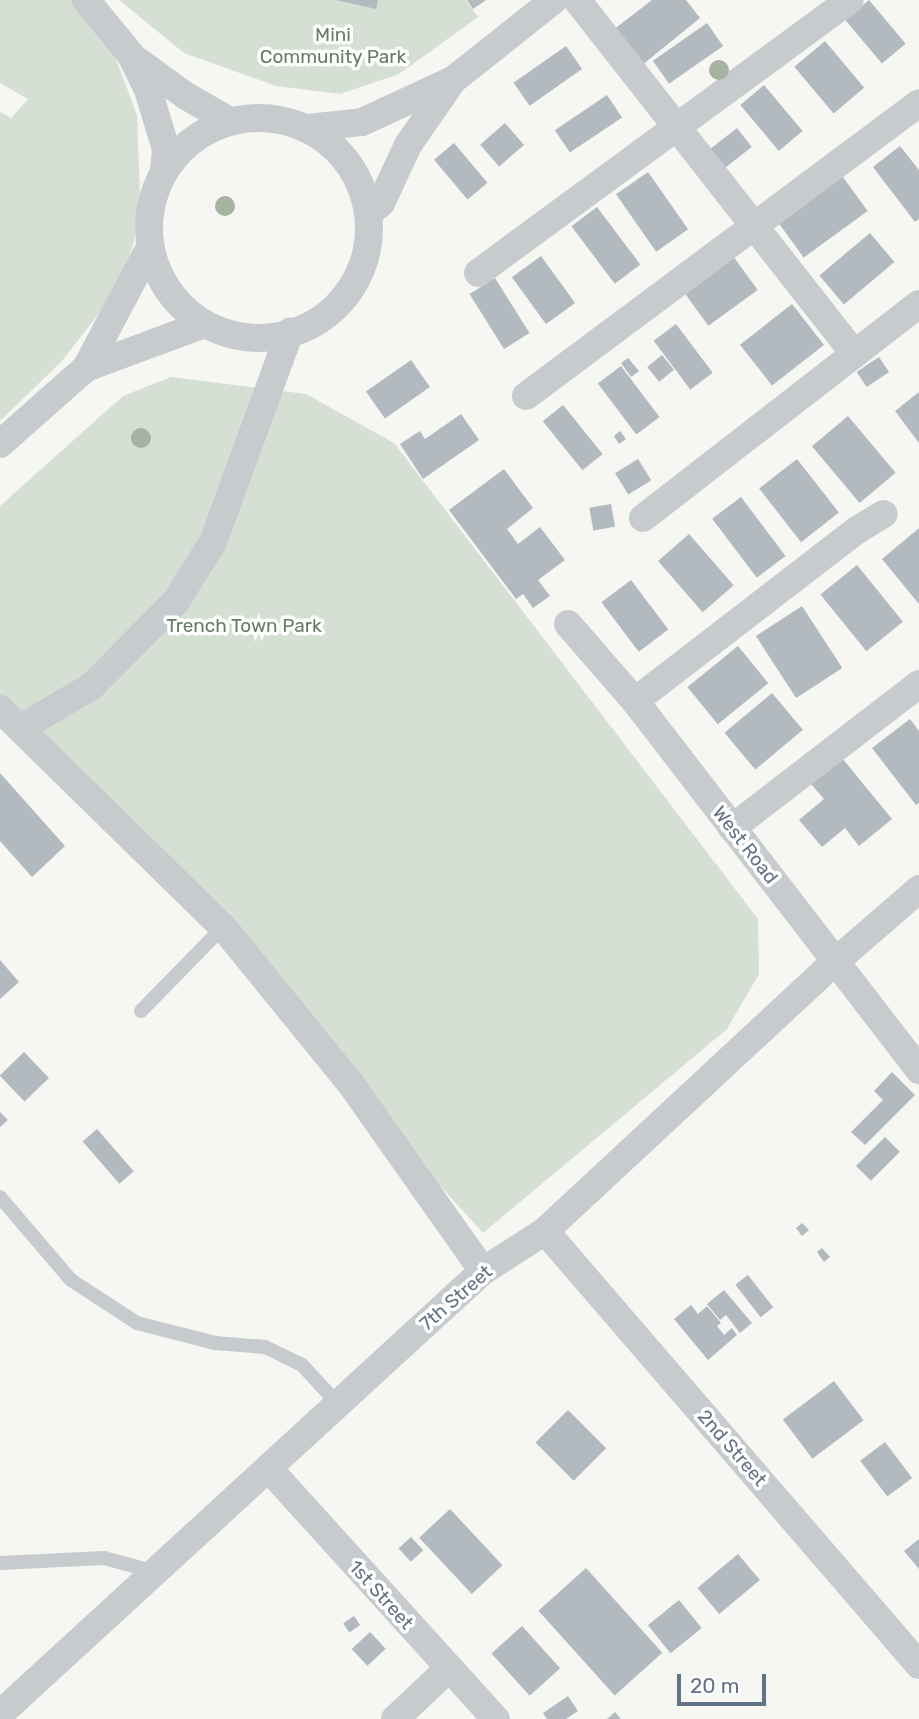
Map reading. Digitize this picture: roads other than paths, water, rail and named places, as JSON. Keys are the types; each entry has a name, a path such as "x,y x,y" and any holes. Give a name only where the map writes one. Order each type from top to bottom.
{"street":[{"path":"86,0 131,55 177,90 230,121"},
{"path":"164,172 192,143 230,121 267,120 307,128 362,122 453,80 554,0"},
{"path":"577,0 855,354"},
{"path":"478,273 849,0"},
{"path":"0,444 86,368 148,251 154,201 164,172 166,149 160,122 131,55"},
{"path":"370,212 381,203 408,145 453,80"},
{"path":"526,396 919,103"},
{"path":"148,251 165,288 204,324 247,336 270,337 312,325 345,297 365,258 370,212 351,165 331,144 307,128"},
{"path":"643,518 919,304"},
{"path":"86,368 204,324"},
{"path":"21,728 92,686 176,601 213,542 290,332"},
{"path":"635,701 858,530 884,514"},
{"name":"West Road","path":"568,624 635,701 919,1070"},
{"path":"732,828 919,684"},
{"path":"0,709 223,927 351,1084 483,1271"},
{"name":"7th Street","path":"0,1714 483,1271 545,1231 835,961 919,889"},
{"name":"2nd Street","path":"545,1231 919,1665"},
{"name":"1st Street","path":"269,1469 495,1719"},
{"path":"395,1719 448,1669"}],"lane":[{"path":"141,1011 223,927"},
{"path":"0,1197 72,1280 137,1324 215,1343 265,1347 302,1365 339,1405"},
{"path":"0,1563 104,1558 156,1572"}],"park label":[{"name":"Mini Community Park","path":"333,46"},
{"name":"Trench Town Park","path":"244,626"}]}
